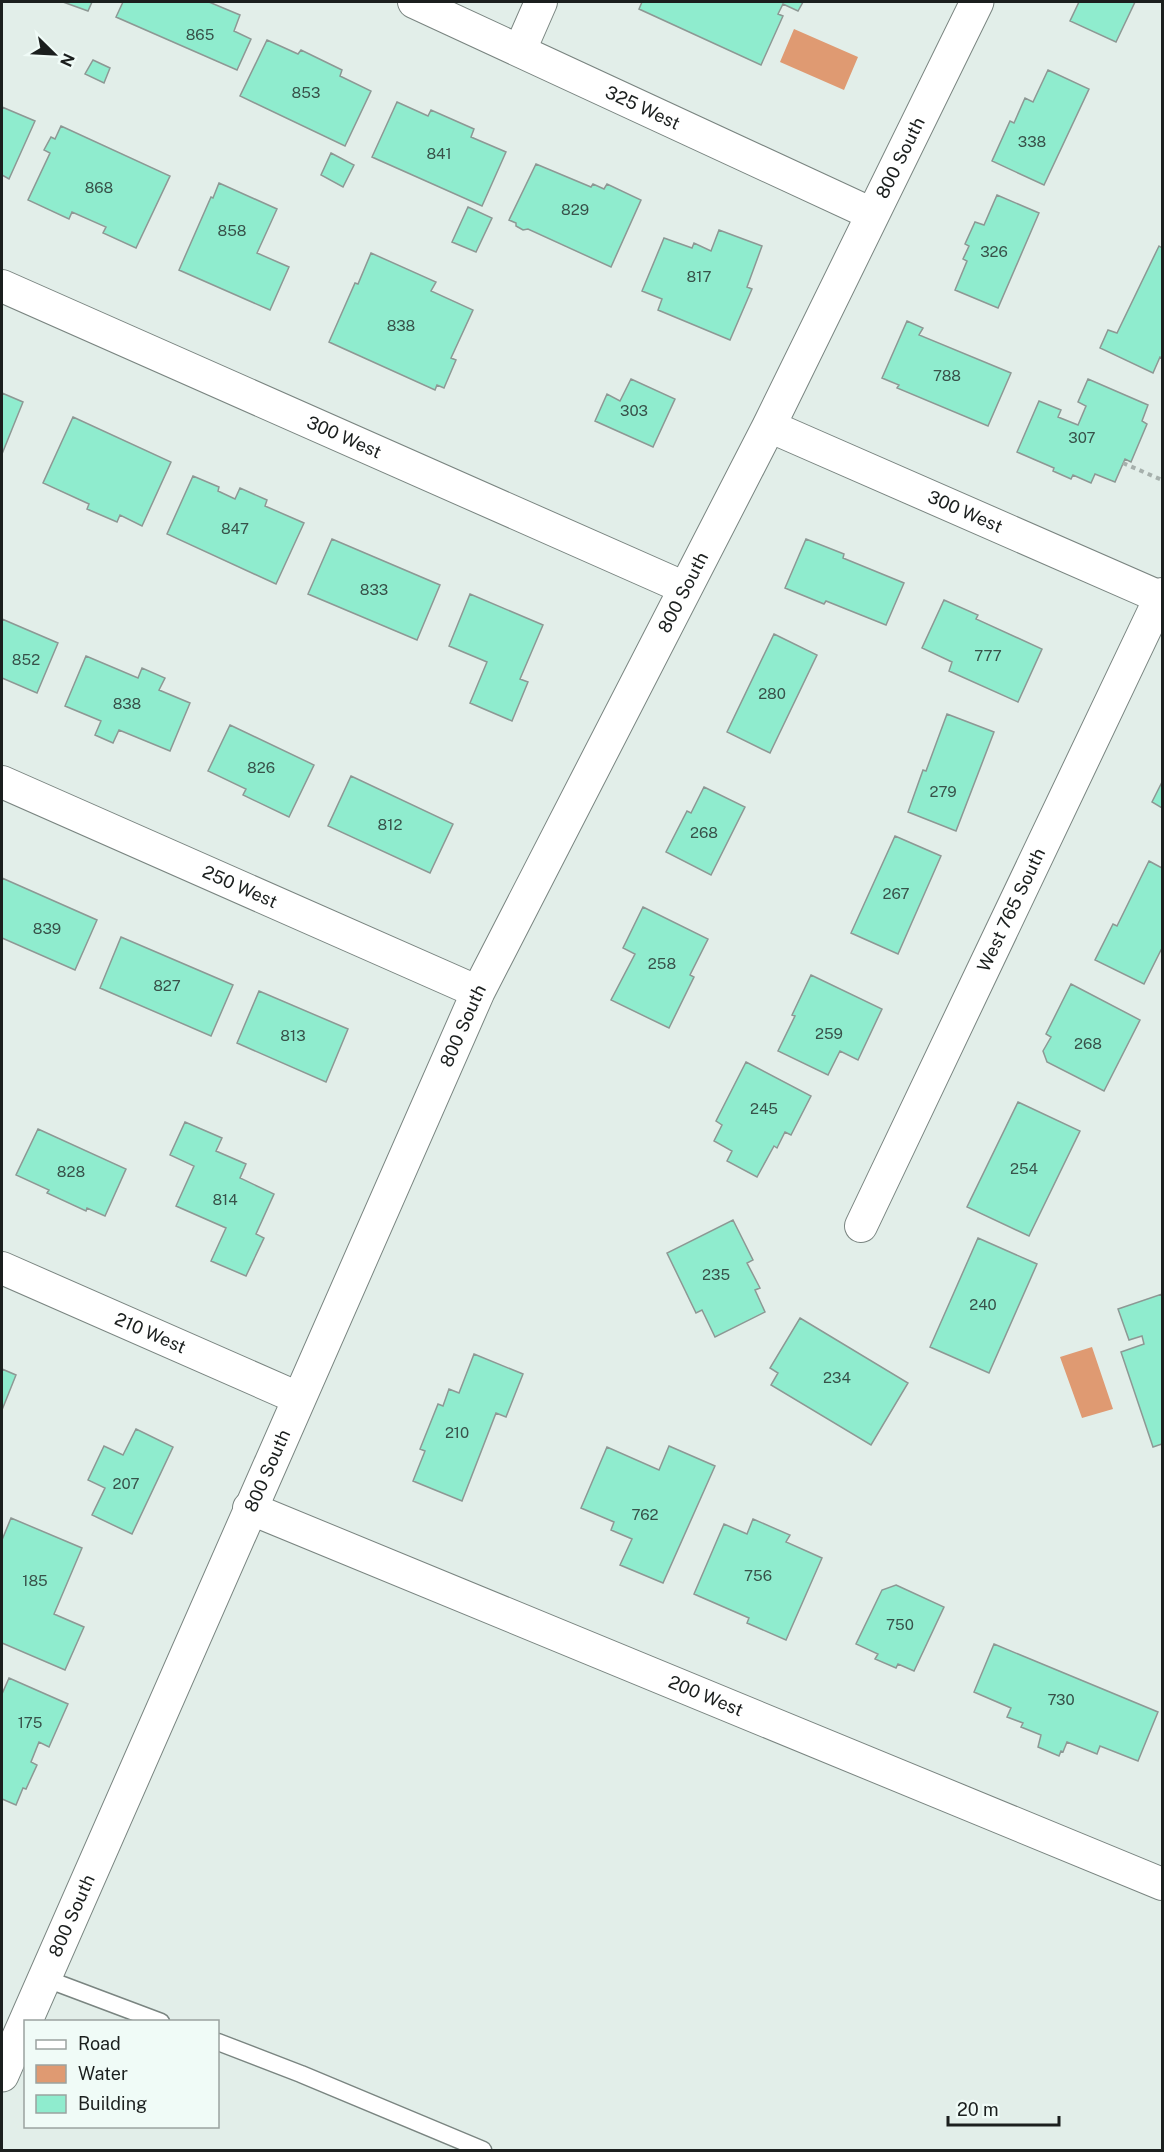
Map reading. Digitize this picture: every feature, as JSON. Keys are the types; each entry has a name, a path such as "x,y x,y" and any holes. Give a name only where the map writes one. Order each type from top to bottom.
{"main road":[{"name":"800 South","path":"2,2075 10,2034 44,1978 478,992 769,426 977,2"}],"street":[{"name":"325 West","path":"414,2 872,214"},
{"path":"520,50 541,2"},
{"name":"300 West","path":"2,286 685,588"},
{"name":"300 West","path":"769,426 1162,596"},
{"name":"West 765 South","path":"861,1226 1162,596"},
{"name":"250 West","path":"2,782 478,992"},
{"name":"210 West","path":"2,1268 298,1398"},
{"name":"200 West","path":"249,1508 1162,1884"}],"lane":[{"path":"44,1978 156,2020"},
{"path":"219,2043 301,2074 483,2151"}],"path":[{"path":"1123,463 1162,480"}],"water":[{"path":"794,29 858,57 844,90 780,62"},
{"path":"1092,1347 1113,1409 1082,1418 1060,1357"}],"building":[{"path":"63,2 92,2 88,11"},
{"path":"123,2 209,2 240,15 234,31 251,39 237,70 116,17"},
{"path":"642,2 803,2 798,11 783,4 778,14 783,16 761,65 639,9"},
{"path":"1079,2 1135,2 1116,42 1070,21"},
{"path":"267,40 298,54 301,50 342,70 340,76 371,91 345,146 240,96"},
{"path":"93,60 110,68 104,83 85,74"},
{"path":"1048,70 1089,89 1044,185 992,161 1010,121 1014,123 1025,98 1033,102"},
{"path":"397,102 428,116 431,110 474,129 471,137 506,152 482,206 372,157"},
{"path":"2,107 35,121 9,179 2,175"},
{"path":"61,126 170,176 136,248 103,233 106,227 72,212 69,219 28,200 50,153 44,150 51,137 55,139"},
{"path":"331,153 354,165 343,187 321,175"},
{"path":"536,164 591,187 593,184 604,189 607,184 641,200 611,267 528,229 523,230 509,220"},
{"path":"219,183 277,209 257,253 289,267 270,310 179,270"},
{"path":"997,195 1039,213 998,308 955,290 967,261 963,259 969,246 965,244 975,222 984,225"},
{"path":"468,207 492,218 476,252 452,242"},
{"path":"719,230 762,246 747,287 752,289 730,340 658,310 662,299 642,291 664,238 692,248 694,243 711,251"},
{"path":"1159,246 1162,248 1162,358 1160,357 1153,373 1100,348 1108,330 1117,333"},
{"path":"371,253 436,282 431,291 473,310 451,358 456,360 444,388 437,385 435,390 329,342"},
{"path":"907,321 923,328 919,335 1011,373 988,426 897,388 899,385 882,378"},
{"path":"631,379 675,399 653,447 595,421 607,394 620,401"},
{"path":"1088,379 1148,405 1142,421 1147,424 1131,462 1125,459 1115,482 1095,474 1091,483 1073,475 1071,479 1053,471 1054,468 1017,452 1039,401 1061,410 1058,417 1078,425 1086,406 1078,402"},
{"path":"2,393 23,402 2,454"},
{"path":"73,417 171,462 142,526 120,515 117,522 87,509 89,504 43,483"},
{"path":"193,476 219,487 218,491 235,499 240,488 267,500 265,506 304,523 276,584 167,534"},
{"path":"332,539 440,585 417,640 308,594"},
{"path":"806,539 844,554 843,558 904,583 886,625 826,601 824,604 785,588"},
{"path":"470,594 543,625 520,679 528,682 512,721 470,703 487,662 449,646"},
{"path":"944,600 978,615 976,619 1042,649 1018,702 949,671 952,662 922,648"},
{"path":"2,619 58,643 37,693 2,678"},
{"path":"774,634 817,655 770,753 727,732"},
{"path":"86,656 138,678 142,668 165,678 159,690 190,703 170,751 119,730 113,743 95,735 101,721 65,706"},
{"path":"947,714 994,732 956,831 908,812"},
{"path":"230,725 314,765 289,817 243,795 246,789 208,771"},
{"path":"351,776 453,824 430,873 328,826"},
{"path":"1162,782 1162,808 1152,802"},
{"path":"704,787 745,807 711,875 666,852 687,811 691,813"},
{"path":"895,836 941,856 898,954 851,933"},
{"path":"1149,861 1162,868 1162,951 1144,984 1095,960 1113,924 1117,926"},
{"path":"2,878 97,920 75,970 2,938"},
{"path":"643,907 708,939 690,975 694,977 669,1028 611,1000 635,954 623,948"},
{"path":"121,937 233,985 211,1036 100,988"},
{"path":"811,975 882,1009 858,1060 840,1051 828,1075 778,1051"},
{"path":"1071,984 1140,1020 1104,1091 1047,1062 1043,1051 1051,1037 1046,1034"},
{"path":"259,991 348,1029 326,1082 237,1043"},
{"path":"746,1062 811,1096 791,1135 785,1132 777,1148 774,1146 757,1177 727,1161 732,1151 714,1141 722,1125 716,1121"},
{"path":"1018,1102 1080,1131 1029,1236 967,1207"},
{"path":"185,1122 222,1138 216,1151 246,1164 240,1178 274,1194 256,1234 264,1238 246,1276 211,1261 226,1228 176,1206 194,1166 170,1155"},
{"path":"38,1129 126,1169 105,1216 87,1208 86,1211 47,1193 49,1190 16,1175"},
{"path":"733,1220 753,1260 747,1263 760,1288 755,1290 765,1312 715,1337 702,1310 696,1313 667,1253"},
{"path":"978,1238 1037,1264 989,1373 930,1347"},
{"path":"1162,1294 1162,1444 1153,1447 1121,1352 1144,1344 1142,1336 1129,1340 1118,1309"},
{"path":"800,1318 908,1383 871,1445 771,1385 778,1373 770,1368"},
{"path":"474,1354 523,1374 506,1417 496,1413 462,1501 413,1481 425,1451 420,1449 438,1404 443,1406 449,1389 459,1393"},
{"path":"2,1369 16,1375 2,1410"},
{"path":"136,1429 173,1447 132,1534 92,1515 105,1488 88,1480 104,1446 123,1455"},
{"path":"669,1446 715,1466 663,1583 620,1565 632,1539 611,1530 614,1522 581,1508 607,1447 659,1470"},
{"path":"11,1518 82,1548 54,1614 84,1627 65,1670 2,1643 2,1540"},
{"path":"753,1519 790,1535 786,1542 822,1558 786,1640 747,1623 749,1618 694,1594 724,1524 747,1534"},
{"path":"896,1585 944,1607 914,1671 898,1664 896,1668 875,1659 878,1654 856,1644 882,1590"},
{"path":"994,1644 1158,1712 1138,1761 1100,1746 1097,1754 1067,1742 1059,1756 1038,1747 1041,1735 1021,1727 1023,1723 1007,1717 1011,1708 974,1692"},
{"path":"9,1678 68,1704 49,1747 39,1742 31,1762 37,1765 16,1805 2,1799 2,1694"}]}
